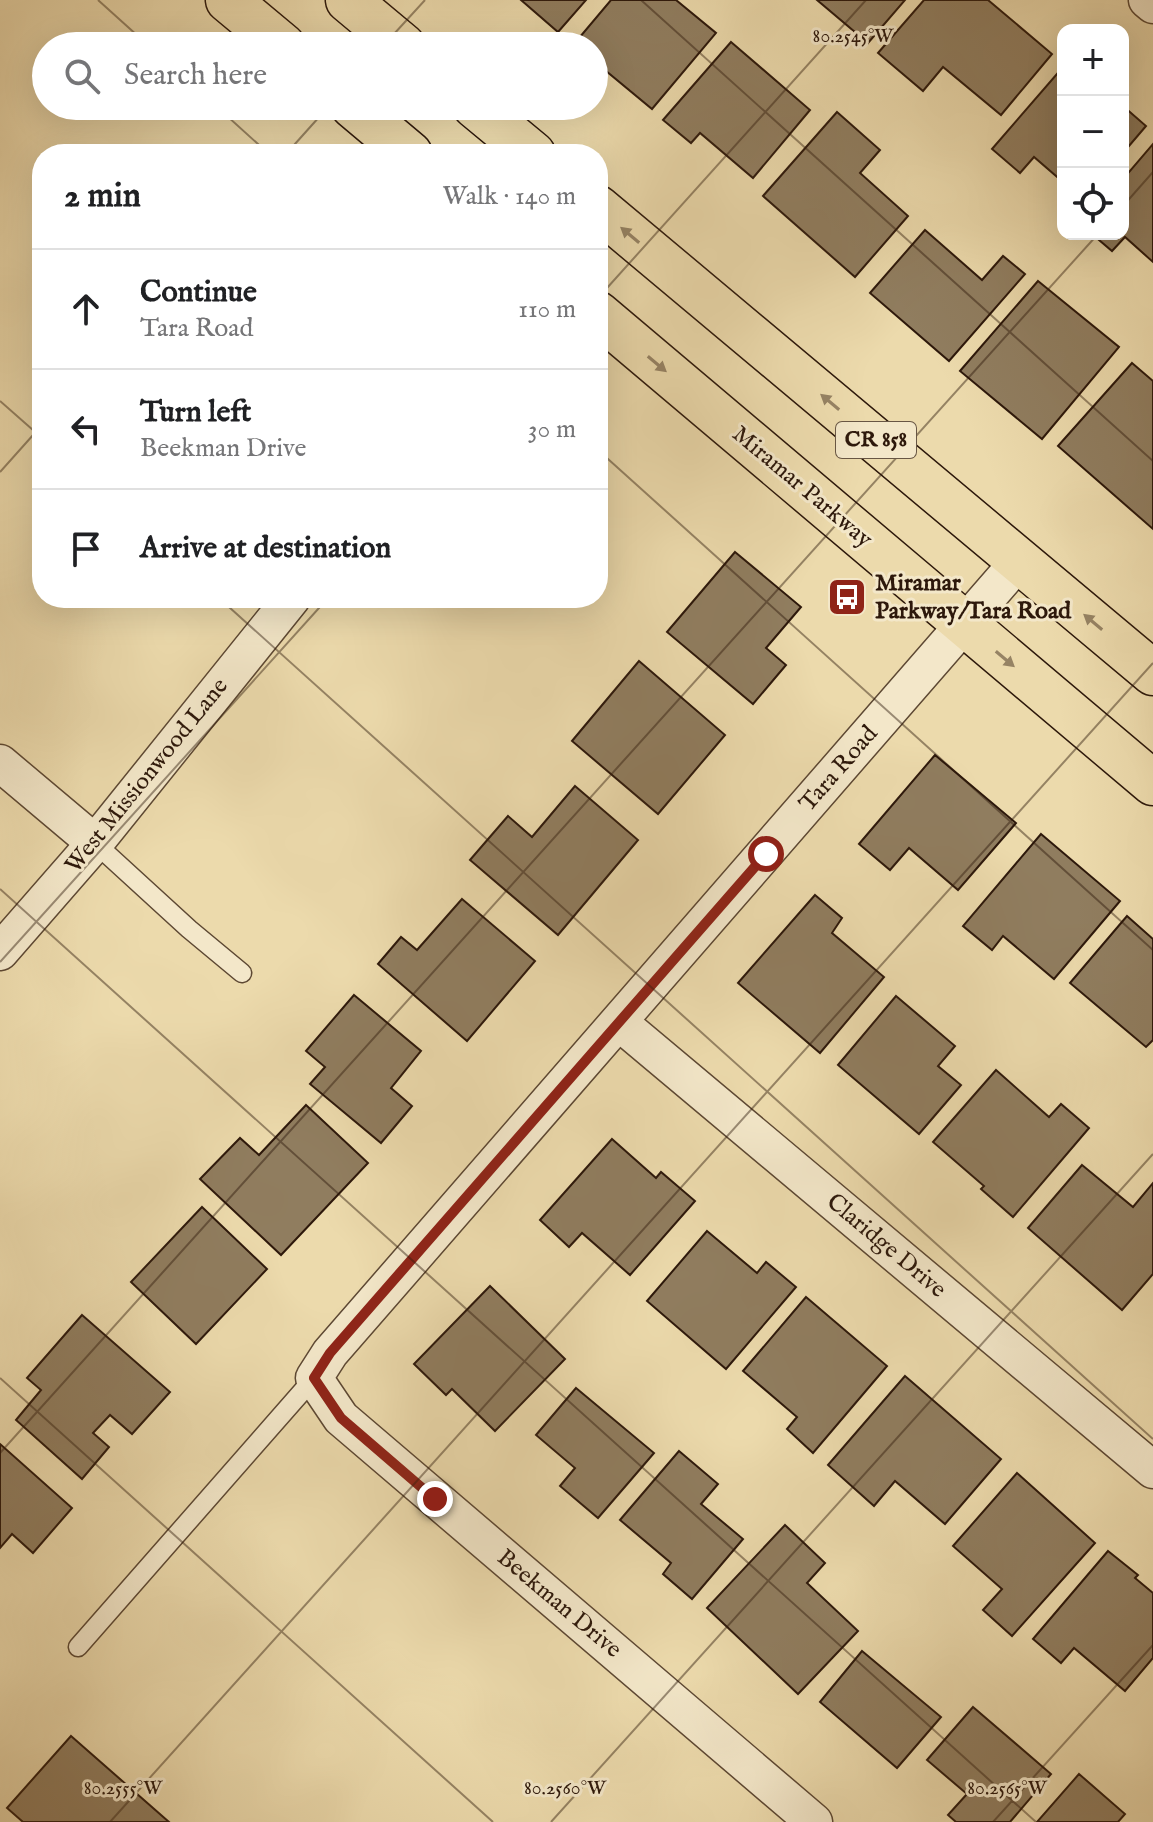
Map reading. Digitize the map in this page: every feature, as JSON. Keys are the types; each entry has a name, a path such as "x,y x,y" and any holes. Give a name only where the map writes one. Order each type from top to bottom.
{"main road":[{"path":"228,0 266,32"},
{"path":"348,0 386,32"},
{"path":"370,120 398,144"},
{"path":"492,120 521,144"},
{"name":"CR 858","path":"608,216 1153,673"},
{"name":"Miramar Parkway","path":"608,322 1153,783"}],"street":[{"path":"1147,0 1153,5"},
{"name":"Tara Road","path":"314,1378 330,1353 1020,560"},
{"name":"West Missionwood Lane","path":"0,952 95,843 284,608"},
{"path":"0,763 95,843"},
{"name":"Claridge Drive","path":"620,1023 1153,1470"},
{"name":"Beekman Drive","path":"314,1378 341,1418 814,1822"}],"lane":[{"path":"95,843 242,973"},
{"path":"78,1647 314,1378"}],"building":[{"path":"521,0 586,0 558,32"},
{"path":"611,0 676,0 716,33 652,109 608,73 608,32 584,32"},
{"path":"817,0 905,0 868,43"},
{"path":"924,0 988,0 1052,54 1001,115 943,67 923,91 878,53"},
{"path":"731,42 810,110 753,178 700,133 691,143 663,120"},
{"path":"1057,74 1057,177 1034,157 1020,173 992,149"},
{"path":"1129,111 1146,126 1129,146"},
{"path":"837,112 880,150 860,173 908,216 855,277 763,196"},
{"path":"1153,144 1153,262 1128,240 1129,172"},
{"path":"925,230 982,280 1003,256 1025,274 949,361 870,293"},
{"path":"1099,240 1122,240 1112,251"},
{"path":"1038,281 1119,347 1042,439 960,371"},
{"path":"1132,363 1153,381 1153,529 1058,446"},
{"path":"735,552 801,607 766,648 786,665 753,704 667,632"},
{"path":"639,661 725,735 658,814 572,741"},
{"path":"935,755 1016,823 958,890 909,848 890,870 859,844"},
{"path":"575,786 638,840 558,935 470,860 508,816 532,837"},
{"path":"1041,834 1120,901 1054,979 1003,936 992,950 963,926"},
{"path":"815,895 842,918 832,933 884,977 820,1053 738,983"},
{"path":"462,899 535,961 467,1041 378,964 401,937 417,950"},
{"path":"1127,916 1153,939 1153,1040 1146,1047 1070,983"},
{"path":"354,995 421,1051 391,1088 412,1106 381,1143 310,1084 325,1067 306,1051"},
{"path":"896,996 955,1046 938,1066 961,1085 919,1134 838,1065"},
{"path":"996,1070 1049,1117 1061,1104 1089,1128 1013,1217 981,1189 984,1186 933,1142"},
{"path":"306,1105 368,1163 281,1255 200,1179 240,1138 259,1155"},
{"path":"612,1139 656,1178 661,1172 695,1201 630,1275 582,1233 569,1247 540,1220"},
{"path":"1082,1165 1133,1207 1153,1183 1153,1274 1122,1310 1028,1228"},
{"path":"202,1207 267,1269 196,1344 131,1282"},
{"path":"707,1231 757,1273 766,1262 796,1287 726,1369 647,1301"},
{"path":"490,1286 565,1359 495,1431 452,1389 446,1395 414,1364"},
{"path":"806,1297 887,1366 813,1453 787,1429 797,1417 743,1371"},
{"path":"82,1315 170,1392 132,1434 110,1415 93,1433 109,1447 82,1479 16,1420 41,1390 27,1378"},
{"path":"905,1376 1001,1459 945,1524 895,1481 874,1506 828,1465"},
{"path":"576,1388 654,1453 598,1518 560,1486 575,1468 536,1435"},
{"path":"0,1444 72,1508 33,1553 12,1534 0,1548"},
{"path":"679,1451 718,1484 701,1504 743,1539 692,1599 663,1574 671,1563 620,1520"},
{"path":"1017,1473 1095,1543 1012,1636 983,1610 1002,1589 953,1546"},
{"path":"785,1525 825,1563 807,1583 858,1631 798,1694 707,1608"},
{"path":"1108,1551 1138,1575 1135,1578 1153,1593 1153,1658 1125,1691 1074,1648 1061,1663 1033,1639"},
{"path":"862,1651 941,1717 897,1768 820,1702"},
{"path":"973,1707 1051,1774 1010,1822 956,1822 948,1815 967,1794 927,1760"},
{"path":"71,1736 169,1822 23,1822 7,1808"},
{"path":"1079,1774 1125,1814 1118,1822 1037,1822"}],"place":[{"name":"Miramar Parkway/Tara Road","path":"847,597"}],"route":[{"path":"435,1499 341,1418 314,1378 330,1353 766,854"}]}
